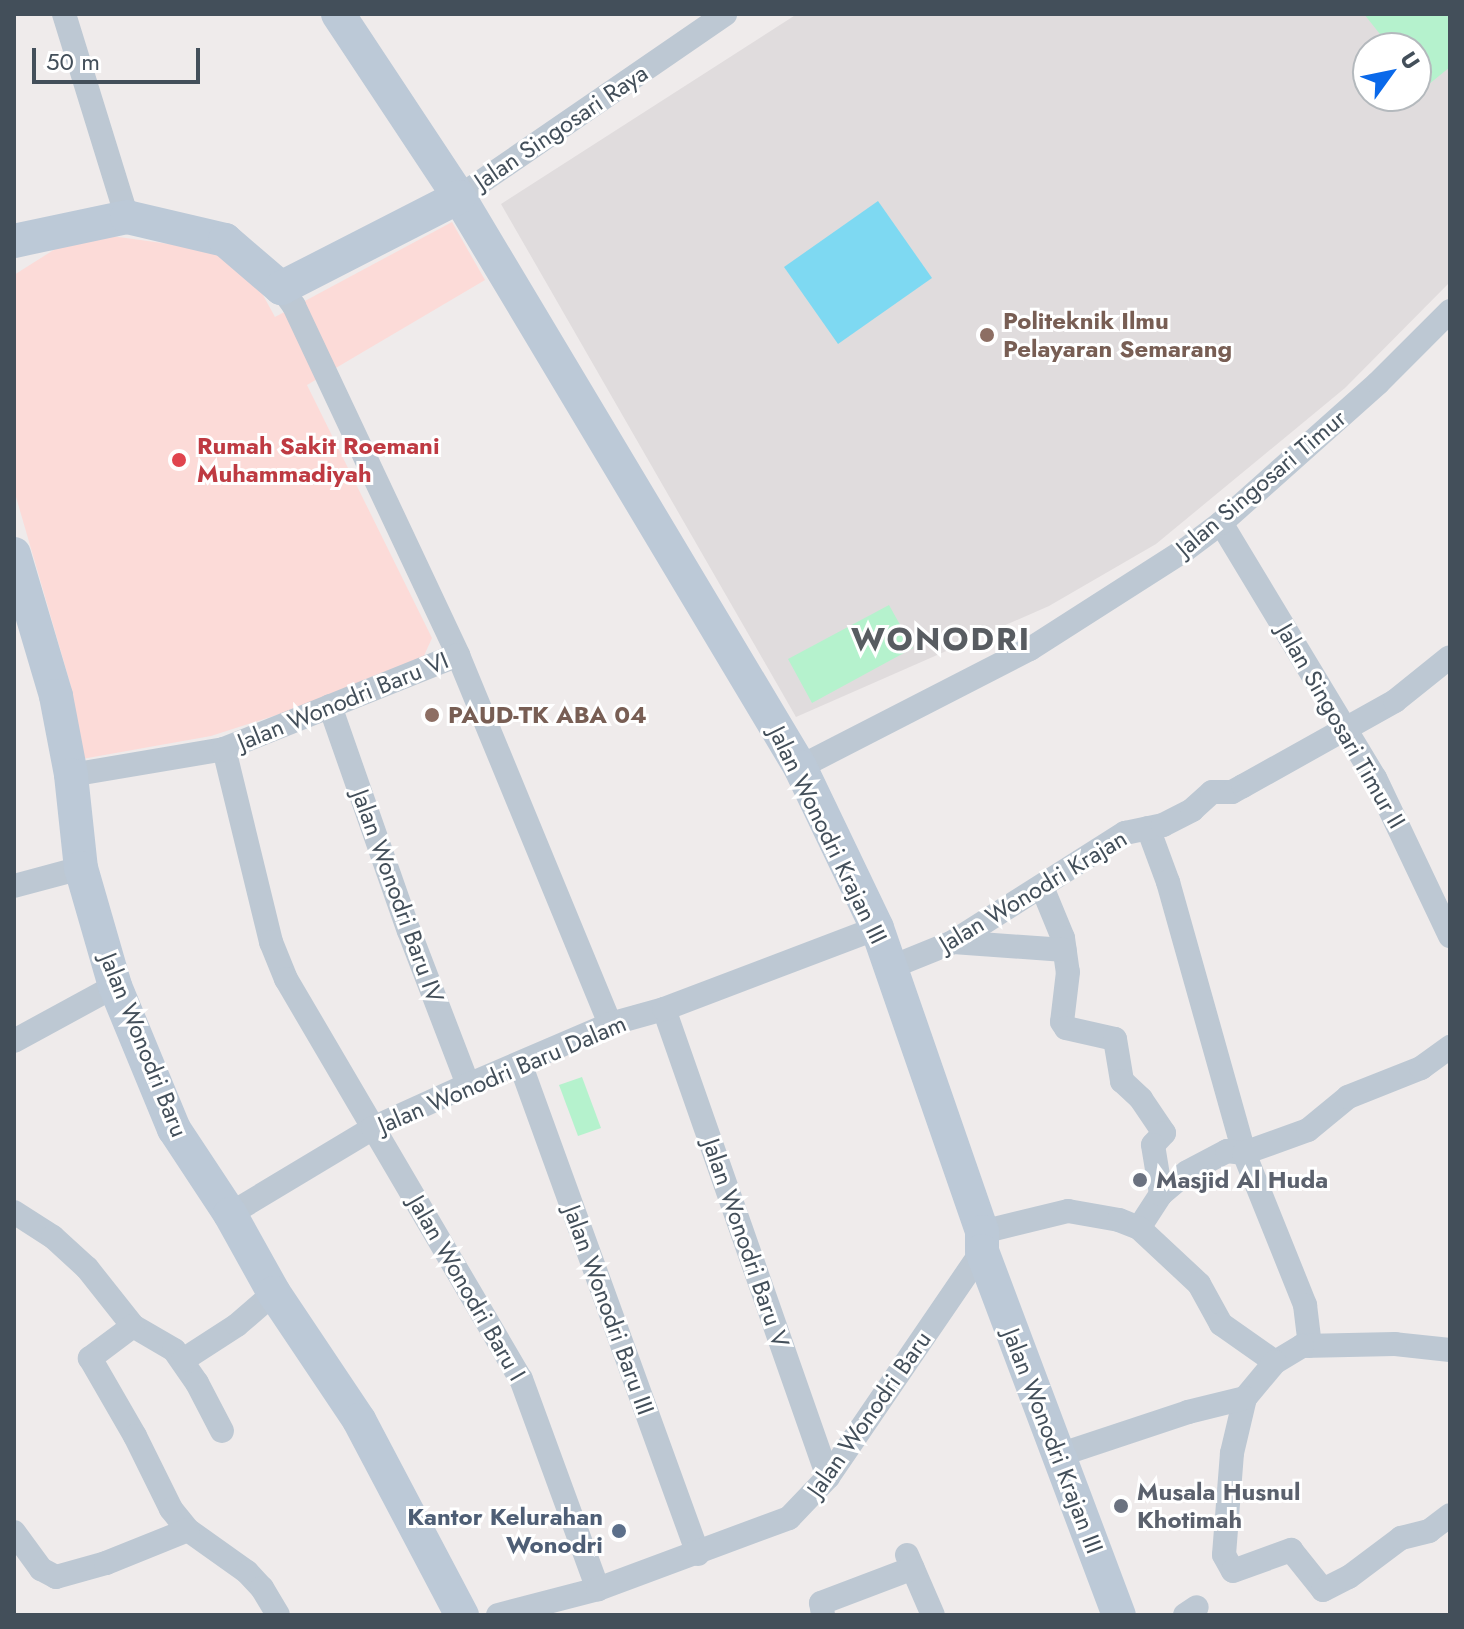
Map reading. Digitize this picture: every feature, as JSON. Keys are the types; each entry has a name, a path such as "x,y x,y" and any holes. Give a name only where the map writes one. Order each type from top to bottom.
{"main road":[{"name":"Jalan Singosari Raya","path":"352,19 459,197"},
{"path":"14,241 127,217 225,240 281,288 459,197"},
{"name":"Jalan Wonodri Krajan III","path":"459,197 800,767 877,928 982,1242 1119,1615"},
{"name":"Jalan Wonodri Baru","path":"14,554 56,696 71,775 81,868 115,986 174,1129 230,1214 274,1293 359,1420 462,1615"}],"street":[{"path":"64,14 127,217"},
{"name":"Jalan Singosari Raya","path":"459,197 725,14"},
{"path":"281,288 294,306 458,655"},
{"name":"Jalan Singosari Timur","path":"800,767 1030,649 1185,550 1221,523 1445,326"},
{"name":"Jalan Singosari Timur II","path":"1221,523 1345,730 1406,840 1420,877 1450,936"},
{"name":"Jalan Wonodri Baru VI","path":"71,775 224,749 458,655 610,1024"},
{"name":"Jalan Wonodri Krajan","path":"889,968 953,942 1042,887 1105,843 1125,833 1177,819 1212,792 1232,792 1345,730 1395,701 1450,657"},
{"name":"Jalan Wonodri Baru IV","path":"330,706 409,931 468,1085"},
{"name":"Jalan Wonodri Baru I","path":"224,749 271,942 286,979 521,1379 598,1589"},
{"path":"1148,828 1168,882 1244,1153 1305,1305 1310,1346"},
{"path":"14,886 81,868"},
{"path":"1042,887 1053,906 1065,950 1068,972 1062,1022 1066,1028 1115,1039 1122,1081 1141,1099 1164,1133 1153,1145 1161,1194"},
{"name":"Jalan Wonodri Baru Dalam","path":"230,1214 373,1128 468,1085 521,1066 610,1024 664,1009 877,928"},
{"path":"953,942 1065,950"},
{"path":"14,1041 115,986"},
{"name":"Jalan Wonodri Baru V","path":"664,1009 828,1477"},
{"path":"1139,1228 1161,1194 1187,1172 1227,1151 1244,1153 1308,1130 1348,1097 1421,1068 1450,1047"},
{"name":"Jalan Wonodri Baru III","path":"521,1066 698,1554"},
{"path":"982,1242 1068,1211 1119,1220 1139,1228 1199,1284 1221,1324 1275,1362"},
{"path":"14,1212 53,1237 87,1268 133,1326 163,1342 183,1360 222,1431"},
{"name":"Jalan Wonodri Baru","path":"498,1615 598,1589 789,1518 828,1477 982,1242"},
{"path":"183,1360 237,1325 274,1293"},
{"path":"133,1326 90,1358 135,1436 171,1509 188,1530 247,1572 262,1588 278,1615"},
{"path":"1450,1350 1395,1344 1310,1346 1298,1348 1275,1362 1245,1398 1231,1467 1224,1555 1230,1569 1260,1563 1291,1550 1323,1590 1349,1577 1401,1538 1429,1531 1450,1515"},
{"path":"1059,1455 1188,1412 1245,1398"},
{"path":"14,1532 41,1569 56,1577 106,1563 188,1530"},
{"path":"823,1615 821,1603 910,1561 933,1615"}],"shaded area":[{"name":"Politeknik Ilmu Pelayaran Semarang","path":"797,14 1450,14 1450,282 1345,388 1156,544 1049,606 796,717 501,204"},
{"name":"Rumah Sakit Roemani Muhammadiyah","path":"452,222 485,280 307,385 432,638 423,658 308,705 211,736 82,759 70,683 14,490 14,275 82,232 228,252 257,284 275,317"}],"green space":[{"path":"1364,14 1450,14 1450,67 1432,82 1432,32 1378,32"},
{"path":"889,605 913,648 812,703 788,659"},
{"path":"582,1077 601,1128 578,1136 559,1085"}],"water":[{"path":"878,201 932,278 838,344 784,267"}],"place":[{"name":"Politeknik Ilmu Pelayaran Semarang","path":"987,335"},
{"name":"Rumah Sakit Roemani Muhammadiyah","path":"179,460"},
{"name":"PAUD-TK ABA 04","path":"432,715"},
{"name":"Masjid Al Huda","path":"1140,1180"},
{"name":"Musala Husnul Khotimah","path":"1121,1506"},
{"name":"Kantor Kelurahan Wonodri","path":"619,1531"}],"district":[{"name":"WONODRI","path":"941,639"}]}
